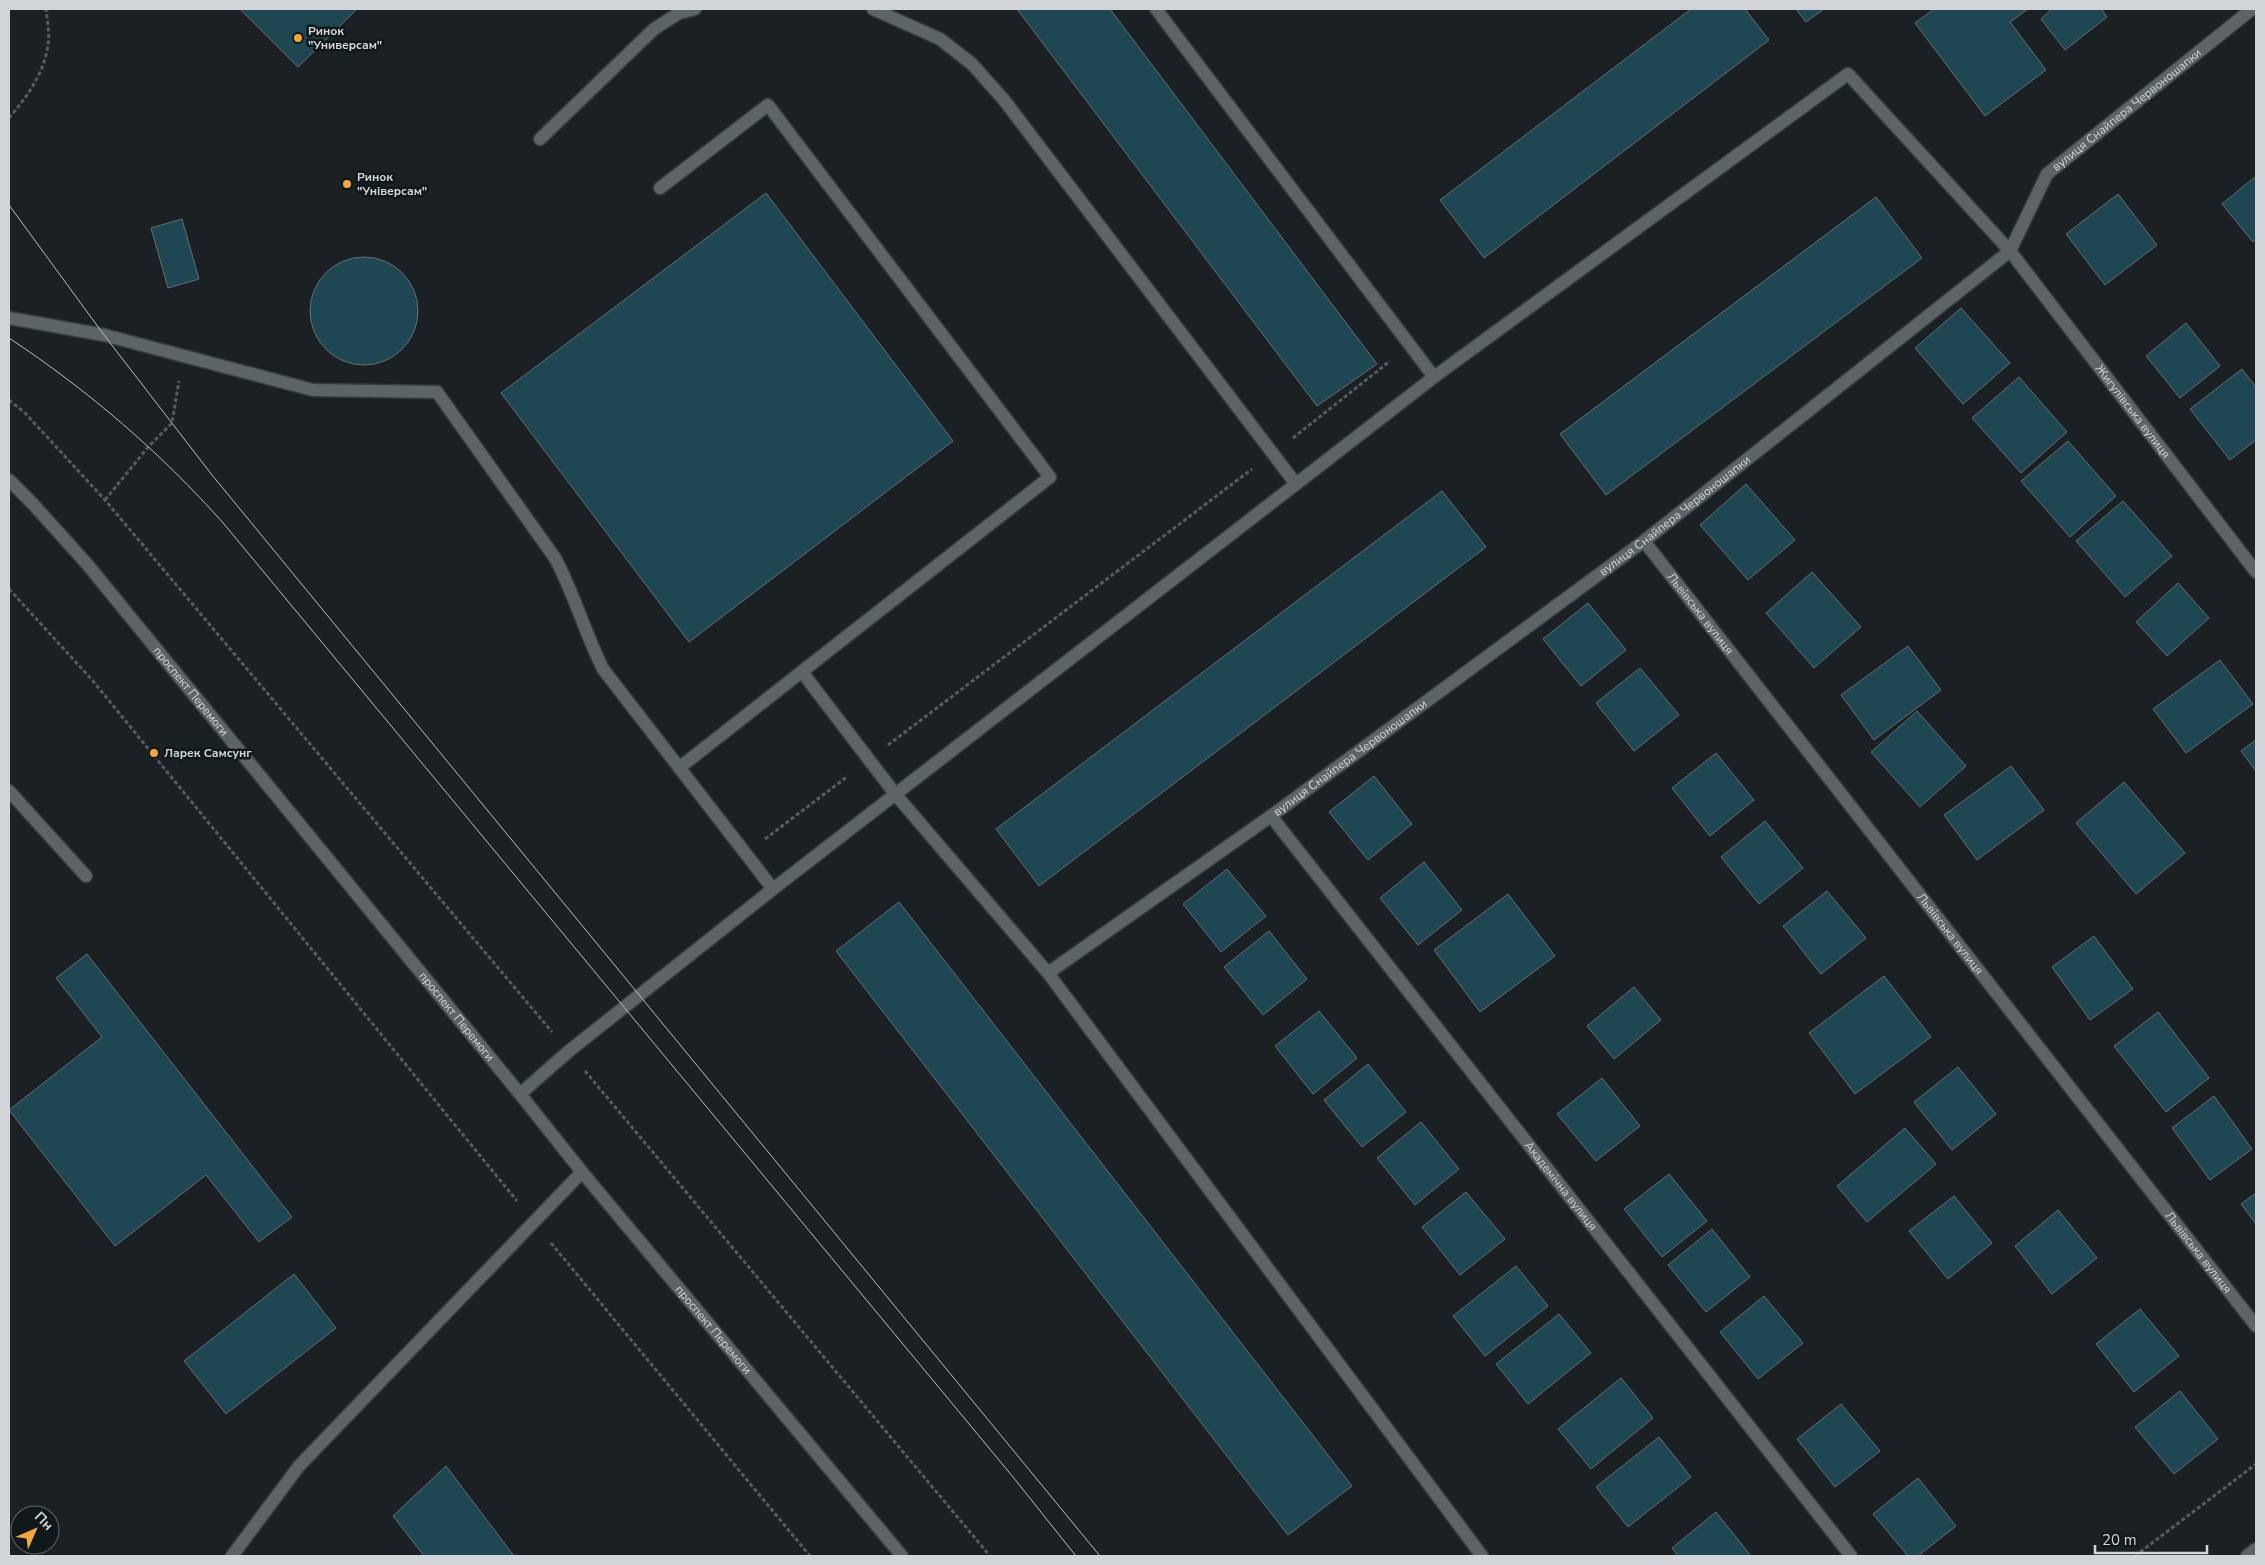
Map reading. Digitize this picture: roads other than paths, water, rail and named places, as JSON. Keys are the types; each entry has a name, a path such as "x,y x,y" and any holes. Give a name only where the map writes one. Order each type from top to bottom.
{"street":[{"path":"540,139 654,29 678,13 695,9"},
{"path":"873,9 940,39 972,64 1004,100 1296,484"},
{"path":"520,1094 569,1051 773,889 1434,377 1156,9"},
{"name":"вулиця Снайпера Червоношапки","path":"1048,973 1271,816 1644,541 2010,251 2047,174 2252,9"},
{"name":"Жигулівська вулиця","path":"1434,377 1848,74 2010,251 2256,572"},
{"path":"660,188 768,105 1050,477 679,768"},
{"path":"9,318 104,335 313,390 436,392 555,558 564,574 591,645 603,669 773,889"},
{"name":"проспект Перемоги","path":"9,480 87,564 582,1172 902,1556"},
{"name":"Львівська вулиця","path":"1644,541 2256,1326"},
{"path":"802,672 896,795 1048,973 1482,1556"},
{"path":"9,791 86,876"},
{"name":"Академічна вулиця","path":"1271,816 1851,1556"},
{"path":"232,1556 299,1466 582,1172"},
{"path":"2247,1556 2256,1549"}],"tram line":[{"path":"9,205 104,335 212,475 1100,1556"},
{"path":"9,338 67,379 149,447 224,524 1013,1477 1076,1556"}],"place":[{"name":"Ринок \"Универсам\"","path":"298,38"},
{"name":"Ринок \"Універсам\"","path":"347,184"},
{"name":"Ларек Самсунг","path":"154,753"}]}
